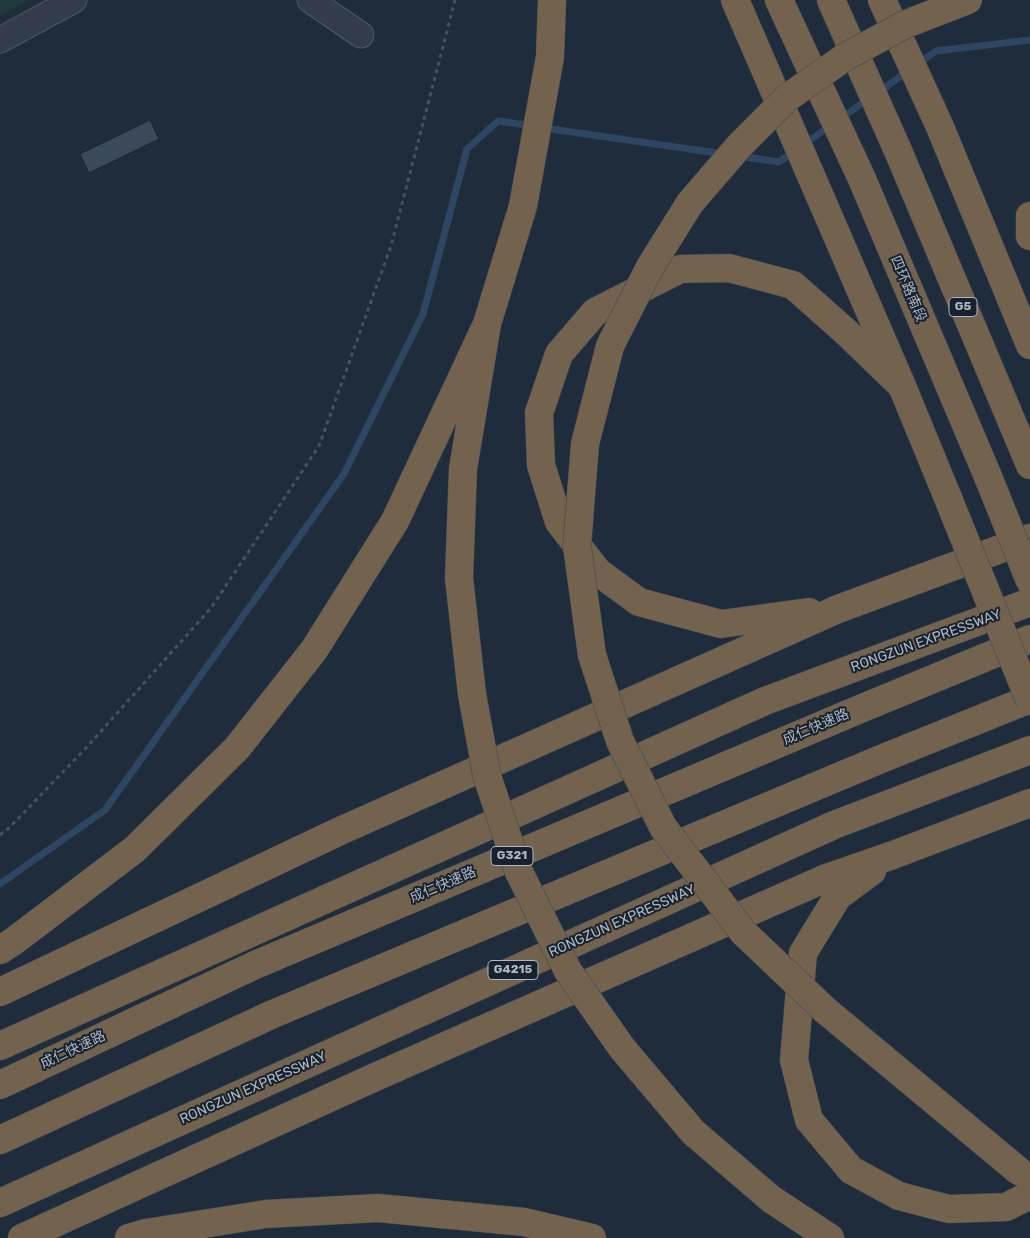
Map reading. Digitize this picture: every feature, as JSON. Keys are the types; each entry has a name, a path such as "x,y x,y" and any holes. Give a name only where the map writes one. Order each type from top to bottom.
{"highway":[{"path":"552,0 550,57 523,206 487,324 463,469 459,578 472,694 487,776 519,872 568,971 622,1048 693,1132 771,1199 830,1238"},
{"path":"0,1140 273,1014 872,763 1030,700 902,386 735,0"},
{"name":"四环路南段","path":"779,0 862,179 989,479 1030,581"},
{"name":"G5","path":"831,0 899,153 1029,463"},
{"path":"968,0 906,24 845,56 787,98 740,145 690,203 650,267 610,346 585,444 577,546 592,655 620,741 663,827 743,932 825,1010 1030,1181"},
{"path":"883,4 940,127 1030,344"},
{"path":"1030,216 1030,236"},
{"path":"838,609 722,624 640,602 598,572 559,522 541,465 539,413 558,354 595,312 680,269 729,268 793,285 846,332 902,386"},
{"path":"0,950 135,849 237,748 314,650 394,521 487,324"},
{"path":"0,992 340,831 838,609 1030,538"},
{"name":"RONGZUN EXPRESSWAY","path":"0,1046 765,701 1030,602"},
{"name":"成仁快速路","path":"0,1085 255,965 1030,639"},
{"name":"RONGZUN EXPRESSWAY","path":"0,1202 834,825 1030,750"},
{"path":"22,1238 364,1082 806,887 1030,803"},
{"path":"893,855 838,896 803,953 794,1060 809,1120 851,1170 899,1196 949,1209 1006,1207 1030,1195"},
{"path":"129,1238 146,1233 266,1214 378,1208 524,1222 592,1238"}],"street":[{"path":"0,40 74,0"},
{"path":"310,0 361,35"}],"path":[{"path":"0,835 86,748 211,608 319,446 391,246 455,0"}],"green space":[{"path":"0,0 29,0 0,16"}],"building":[{"path":"150,120 159,139 89,173 80,154"}],"waterway":[{"path":"918,64 936,51 1030,40"},
{"path":"879,92 909,70"},
{"path":"840,119 868,99"},
{"path":"0,884 105,810 344,474 423,314 467,149 498,121 533,126"},
{"path":"803,145 831,125"},
{"path":"544,128 724,154"},
{"path":"739,156 779,162 795,151"}]}
